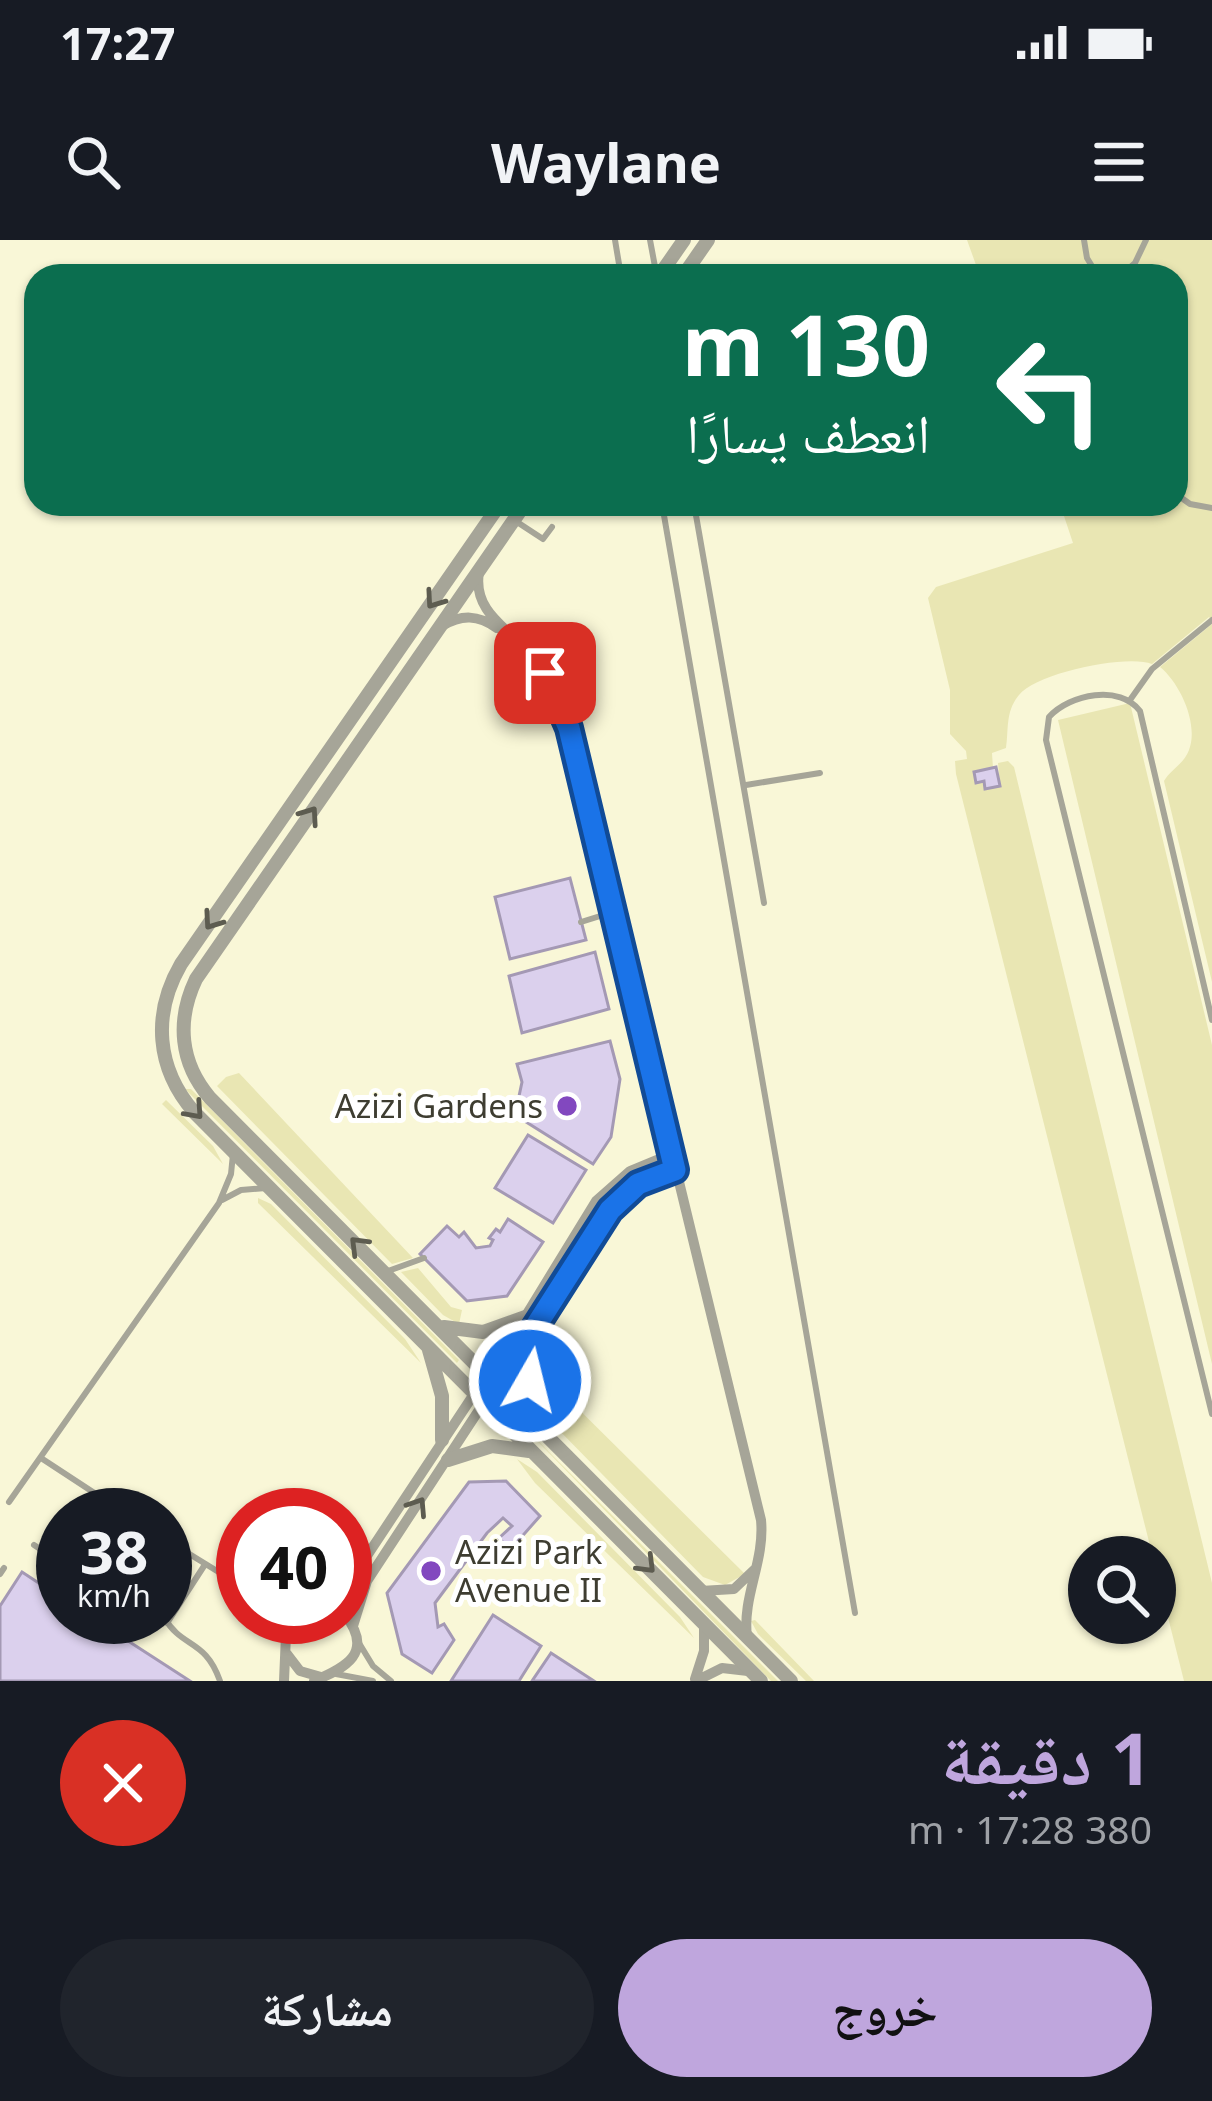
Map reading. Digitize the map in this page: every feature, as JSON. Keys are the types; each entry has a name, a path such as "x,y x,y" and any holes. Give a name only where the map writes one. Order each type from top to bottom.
{"street":[{"path":"492,516 174,976 161,1027 166,1066 185,1101 756,1676"},
{"path":"517,516 196,979 182,1025 188,1061 210,1099 791,1681"},
{"path":"480,569 481,602 545,673 565,714 759,1510 760,1561 747,1608 748,1638"},
{"path":"440,627 460,617 474,617 515,638"},
{"path":"345,728 362,740"},
{"path":"166,1066 188,1061"},
{"path":"493,1379 571,1239 606,1190 630,1172 671,1154"},
{"path":"372,1574 448,1460 480,1398 532,1332 617,1200 649,1178 675,1170"},
{"path":"442,1327 483,1332 525,1317"},
{"path":"532,1332 530,1381 548,1435"},
{"path":"428,1346 442,1396 442,1440"},
{"path":"372,1553 442,1440 480,1398"},
{"path":"448,1460 492,1446 534,1453"},
{"path":"701,1591 734,1588 746,1581 760,1561"},
{"path":"695,1681 704,1651 704,1624"},
{"path":"284,1681 287,1644"},
{"path":"286,1647 300,1671 317,1679 337,1674 352,1659 352,1644"},
{"path":"695,1681 722,1667 756,1676"}],"lane":[{"path":"664,516 855,1613"},
{"path":"696,516 764,903"},
{"path":"514,520 542,539 552,527"},
{"path":"1130,700 1152,669 1212,620"},
{"path":"1212,1020 1143,720 1130,700 1111,694 1063,705 1047,722 1046,740 1212,1414"},
{"path":"745,785 820,773"},
{"path":"581,922 613,912"},
{"path":"10,1502 219,1202 231,1174 233,1149"},
{"path":"219,1202 241,1190 274,1190"},
{"path":"386,1272 424,1258"},
{"path":"40,1458 86,1488"},
{"path":"192,1557 216,1572"},
{"path":"192,1583 205,1565"},
{"path":"192,1641 208,1654 220,1681"},
{"path":"361,1644 373,1666 391,1681"},
{"path":"337,1674 373,1681"}],"shaded area":[{"path":"967,240 1212,240 1212,621 1209,617 1152,664 1123,662 1082,668 1029,687 1011,708 1006,748 992,753 993,768 974,772 976,782 984,781 986,789 1000,786 998,763 1008,761 1014,767 1212,1583 1212,1681 1184,1681 1175,1644 1176,1536 1148,1536 956,774 955,761 967,759 966,751 950,734 950,690 928,598 936,587 1073,543 1064,516 1188,516 1188,264 976,264"},
{"path":"1212,624 1212,982 1164,781 1187,755 1192,728 1181,693 1160,667"},
{"path":"1130,703 1212,1045 1212,1364 1058,720"},
{"path":"239,1073 413,1258 392,1264 217,1086"},
{"path":"185,1089 191,1089 457,1363"},
{"path":"166,1100 213,1146 223,1164 162,1104"},
{"path":"258,1198 271,1204 405,1339 421,1363 258,1203"},
{"path":"418,1268 451,1307 462,1310 459,1324 443,1315 401,1272"},
{"path":"536,1367 745,1574 725,1585 703,1577 550,1421"},
{"path":"513,1416 778,1681 771,1681"},
{"path":"517,1459 537,1472 680,1617 694,1638 535,1483"},
{"path":"751,1621 814,1681 806,1681 758,1634"}],"building":[{"path":"996,767 1000,786 985,789 984,781 976,783 974,772"},
{"path":"570,878 586,940 510,959 495,897"},
{"path":"595,952 609,1009 522,1033 509,976"},
{"name":"Azizi Gardens","path":"610,1041 620,1079 611,1137 593,1164 515,1115 522,1082 517,1064"},
{"path":"528,1135 586,1170 553,1223 495,1188"},
{"path":"508,1219 543,1242 507,1296 467,1301 420,1254 447,1226 459,1237 464,1232 476,1248 490,1246 493,1240 489,1238"},
{"name":"Azizi Park Avenue II","path":"506,1481 540,1516 510,1550 499,1538 512,1526 503,1518 435,1603 438,1627 444,1624 454,1640 432,1673 402,1654 387,1593 469,1482"},
{"path":"22,1572 36,1581 36,1644 133,1644 190,1681 0,1681 0,1606"},
{"path":"493,1615 541,1646 519,1681 451,1681"},
{"path":"551,1653 594,1681 532,1681"}],"place":[{"name":"Azizi Gardens","path":"567,1106"},
{"name":"Azizi Park Avenue II","path":"431,1571"}],"route":[{"path":"530,1381 532,1332 610,1210 638,1184 675,1170 569,728 545,673"}]}
